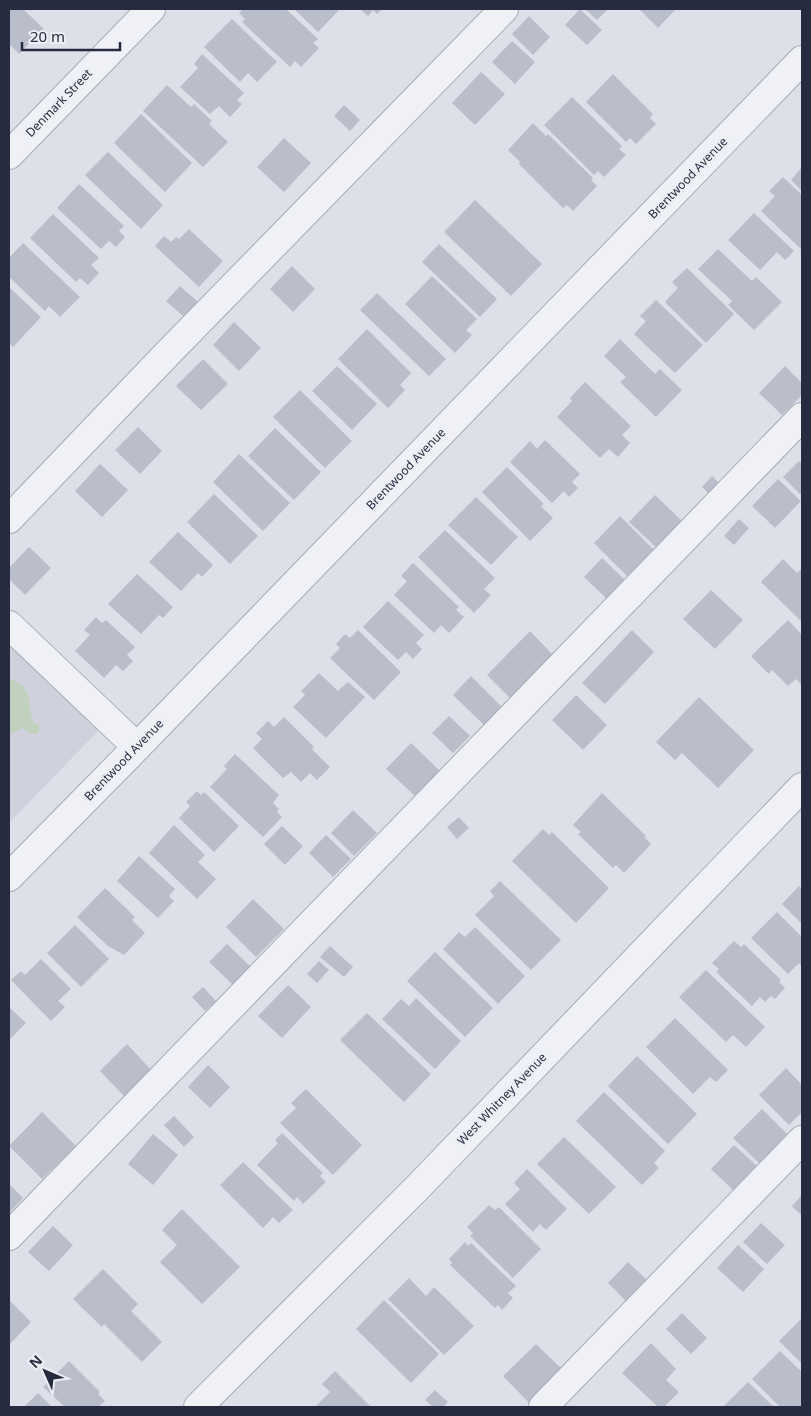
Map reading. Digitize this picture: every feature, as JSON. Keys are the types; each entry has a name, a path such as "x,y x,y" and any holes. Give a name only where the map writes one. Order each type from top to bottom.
{"street":[{"name":"Denmark Street","path":"9,155 151,9"},
{"path":"9,519 504,9"},
{"name":"Brentwood Avenue","path":"9,877 802,60"},
{"path":"9,1236 802,417"},
{"path":"9,625 137,747"},
{"name":"West Whitney Avenue","path":"198,1407 418,1188 802,787"},
{"path":"543,1407 802,1140"}],"shaded area":[{"path":"9,643 100,729 9,823"}],"green space":[{"path":"9,678 23,687 28,695 33,721 39,725 39,731 36,734 32,734 23,728 9,735"}],"building":[{"path":"9,9 23,9 44,29 19,54 9,44"},
{"path":"243,9 286,9 318,39 313,43 319,48 301,67 295,61 290,67 242,22 245,19 239,13"},
{"path":"294,9 340,9 318,32"},
{"path":"360,9 382,9 377,14 373,10 368,16"},
{"path":"580,9 602,30 587,45 565,25"},
{"path":"585,9 608,9 597,20"},
{"path":"639,9 676,9 658,28"},
{"path":"529,16 550,37 533,55 512,34"},
{"path":"232,19 277,62 257,82 248,73 240,82 204,47"},
{"path":"512,41 535,62 515,84 492,62"},
{"path":"202,54 244,93 237,100 242,104 230,117 219,106 210,114 180,87 198,68 194,64"},
{"path":"481,72 505,94 475,125 452,103"},
{"path":"613,74 653,114 650,118 656,124 636,144 630,138 626,142 586,102"},
{"path":"167,85 191,107 194,104 212,121 209,124 228,142 203,167 143,111"},
{"path":"572,97 622,146 619,149 626,155 604,177 598,171 594,175 544,125"},
{"path":"344,105 360,120 350,131 334,116"},
{"path":"141,114 192,163 165,192 114,143"},
{"path":"533,123 546,136 548,134 593,178 591,180 597,186 573,211 567,205 563,208 519,164 520,162 508,150"},
{"path":"284,138 311,163 284,192 257,167"},
{"path":"108,152 163,205 141,229 85,175"},
{"path":"802,167 802,191 791,180"},
{"path":"783,177 802,195 802,250 761,211 775,196 769,191"},
{"path":"79,184 124,226 119,231 125,237 116,247 109,241 101,249 57,208"},
{"path":"475,200 542,264 511,296 444,232"},
{"path":"754,213 794,251 785,260 777,252 760,270 728,240"},
{"path":"53,214 99,258 91,265 99,273 88,285 80,278 76,282 30,238"},
{"path":"189,229 223,261 199,287 155,246 164,236 171,242 176,237 179,239"},
{"path":"23,243 80,297 60,317 49,306 45,311 9,277 9,258"},
{"path":"439,244 497,299 480,317 422,262"},
{"path":"718,249 752,281 756,277 782,302 754,330 728,305 732,301 698,269"},
{"path":"292,266 315,289 293,312 270,289"},
{"path":"687,268 734,314 706,343 665,302 678,288 672,282"},
{"path":"432,276 477,319 466,330 472,335 455,353 405,304"},
{"path":"180,286 198,302 184,317 166,301"},
{"path":"9,287 41,317 13,347 9,343"},
{"path":"377,293 446,359 429,376 360,310"},
{"path":"656,300 703,345 675,373 634,334 646,321 640,316"},
{"path":"234,322 261,348 239,371 213,345"},
{"path":"367,329 411,373 400,385 405,390 388,408 338,359"},
{"path":"620,339 655,374 660,369 682,390 656,417 620,382 626,377 604,356"},
{"path":"203,359 228,384 201,410 176,386"},
{"path":"337,366 377,404 352,430 312,391"},
{"path":"785,366 802,383 802,395 782,415 759,393"},
{"path":"585,382 631,426 622,435 630,443 618,457 609,449 600,458 557,417 572,401 570,398"},
{"path":"300,390 352,441 325,468 273,417"},
{"path":"138,427 162,451 140,474 115,450"},
{"path":"275,428 321,472 294,500 248,456"},
{"path":"545,440 580,474 572,482 578,488 569,497 564,491 552,503 510,462 530,441 537,449"},
{"path":"239,454 290,503 263,531 213,482"},
{"path":"799,461 802,464 802,496 783,477"},
{"path":"100,464 128,490 102,517 75,491"},
{"path":"507,467 544,504 541,506 553,518 530,541 482,492"},
{"path":"712,476 721,485 711,496 702,487"},
{"path":"778,479 801,501 775,528 752,506"},
{"path":"214,494 258,536 230,564 187,522"},
{"path":"655,495 682,521 657,548 629,522"},
{"path":"476,497 518,537 491,565 448,525"},
{"path":"620,516 654,550 627,576 594,543"},
{"path":"739,519 749,528 734,545 724,536"},
{"path":"445,530 495,578 484,589 491,595 474,613 418,557"},
{"path":"178,532 213,565 202,577 198,573 181,591 149,562"},
{"path":"29,547 51,568 25,595 9,579 9,568"},
{"path":"602,558 625,580 607,599 584,577"},
{"path":"783,559 797,573 802,568 802,622 761,582"},
{"path":"413,563 459,607 456,610 464,617 449,633 441,625 434,633 394,595 407,581 401,576"},
{"path":"137,574 173,607 163,618 159,615 141,634 108,604"},
{"path":"711,590 743,620 715,649 683,619"},
{"path":"388,601 424,635 416,643 422,649 413,659 406,652 398,660 363,627"},
{"path":"96,617 102,623 106,620 135,647 127,655 133,661 123,671 116,665 104,678 75,651 90,635 84,630"},
{"path":"788,620 802,635 802,685 796,679 788,686 772,670 769,674 751,656"},
{"path":"358,630 401,672 374,700 330,658 340,648 336,644 345,634 350,638"},
{"path":"632,630 654,652 605,704 582,683"},
{"path":"530,631 553,655 511,699 487,675"},
{"path":"319,673 338,691 348,682 365,697 326,738 293,707 305,695 301,691"},
{"path":"471,676 502,707 484,725 453,695"},
{"path":"576,695 607,725 583,750 552,720"},
{"path":"699,697 754,750 718,788 682,753 675,760 656,742"},
{"path":"449,716 470,736 453,753 432,733"},
{"path":"284,717 314,747 312,749 330,767 317,780 310,773 301,782 291,772 283,778 253,748 262,739 256,733 268,721 274,727"},
{"path":"411,743 440,771 415,796 386,769"},
{"path":"235,754 279,795 273,803 279,809 277,812 282,817 263,837 210,787 227,769 224,766"},
{"path":"197,791 201,795 204,792 239,826 214,852 179,818 190,806 186,802"},
{"path":"602,793 646,836 644,837 651,844 624,873 616,865 613,868 578,834 581,832 573,825"},
{"path":"353,810 377,833 354,856 331,833"},
{"path":"459,817 469,828 457,839 447,827"},
{"path":"174,825 205,855 198,862 216,879 197,899 149,853"},
{"path":"282,826 303,846 285,865 264,844"},
{"path":"543,829 549,835 552,832 609,888 576,923 512,861"},
{"path":"326,835 351,859 333,877 309,853"},
{"path":"139,856 175,889 169,896 174,901 158,918 117,881"},
{"path":"500,881 561,940 531,970 475,915 494,896 490,891"},
{"path":"799,886 802,890 802,924 782,904"},
{"path":"105,888 135,917 132,920 145,933 124,955 108,946 77,917"},
{"path":"253,899 284,929 256,957 226,927"},
{"path":"777,912 802,937 802,967 799,963 788,974 751,938"},
{"path":"75,925 109,959 81,987 47,953"},
{"path":"475,927 525,976 498,1004 443,949 459,932 465,937"},
{"path":"734,941 741,947 744,944 781,980 779,982 785,988 775,999 771,996 765,1002 760,997 752,1006 716,972 719,969 712,963"},
{"path":"227,944 251,967 233,985 209,962"},
{"path":"330,946 353,967 344,977 320,957"},
{"path":"435,952 493,1008 465,1037 407,981"},
{"path":"41,959 71,989 58,1001 65,1007 51,1021 11,980 21,971 25,975"},
{"path":"319,961 329,970 317,983 307,974"},
{"path":"706,970 765,1027 746,1047 733,1035 726,1042 679,997"},
{"path":"288,985 311,1007 282,1038 258,1016"},
{"path":"203,987 216,1001 205,1011 192,997"},
{"path":"416,998 461,1041 435,1069 382,1019 401,999 409,1006"},
{"path":"9,1007 26,1023 9,1040"},
{"path":"367,1013 431,1074 404,1102 340,1040"},
{"path":"675,1018 728,1070 716,1082 710,1077 693,1094 646,1047"},
{"path":"127,1044 153,1072 126,1098 100,1071"},
{"path":"637,1056 697,1114 668,1144 608,1086"},
{"path":"208,1065 230,1087 210,1108 188,1087"},
{"path":"786,1068 802,1085 802,1112 789,1125 759,1095"},
{"path":"306,1089 362,1145 333,1175 280,1123 296,1108 291,1103"},
{"path":"604,1092 665,1151 654,1163 659,1168 642,1185 576,1121"},
{"path":"762,1109 787,1134 759,1163 733,1138"},
{"path":"42,1112 76,1146 42,1179 9,1146"},
{"path":"174,1116 194,1137 184,1147 164,1125"},
{"path":"282,1133 323,1173 320,1176 326,1182 303,1204 297,1197 294,1201 257,1165 278,1143 275,1140"},
{"path":"153,1134 178,1155 153,1185 128,1164"},
{"path":"564,1137 616,1187 589,1214 537,1164"},
{"path":"734,1145 757,1166 734,1191 711,1169"},
{"path":"243,1162 293,1210 279,1223 273,1217 263,1228 220,1185"},
{"path":"527,1169 567,1209 546,1230 540,1224 533,1232 505,1204 520,1189 514,1183"},
{"path":"9,1184 23,1198 9,1213"},
{"path":"802,1195 802,1216 792,1206"},
{"path":"489,1205 495,1210 499,1207 541,1249 513,1278 470,1236 473,1233 467,1227"},
{"path":"182,1209 240,1267 202,1304 160,1262 177,1245 162,1230"},
{"path":"761,1223 785,1245 767,1264 743,1242"},
{"path":"53,1226 73,1245 49,1271 28,1252"},
{"path":"465,1242 468,1246 471,1243 516,1286 508,1293 513,1298 502,1310 498,1305 495,1308 450,1265 452,1263 449,1259"},
{"path":"738,1245 764,1269 743,1292 717,1268"},
{"path":"628,1262 648,1281 628,1303 608,1283"},
{"path":"103,1269 138,1304 131,1311 162,1342 142,1362 104,1324 102,1327 73,1299"},
{"path":"409,1278 426,1296 434,1287 474,1326 444,1355 388,1299"},
{"path":"9,1300 31,1322 9,1345"},
{"path":"384,1300 439,1354 411,1383 356,1329"},
{"path":"682,1313 707,1338 691,1354 666,1329"},
{"path":"802,1318 802,1364 779,1341"},
{"path":"651,1343 676,1369 666,1380 679,1392 664,1407 658,1407 622,1373"},
{"path":"536,1344 568,1375 533,1407 503,1376"},
{"path":"780,1351 802,1372 802,1407 780,1407 752,1379"},
{"path":"69,1361 100,1392 98,1394 105,1401 98,1407 65,1407 43,1387"},
{"path":"335,1371 371,1407 316,1406 330,1392 322,1384"},
{"path":"748,1382 774,1407 723,1407"},
{"path":"435,1390 448,1402 443,1407 433,1407 425,1400"},
{"path":"38,1393 52,1407 24,1407"}]}
